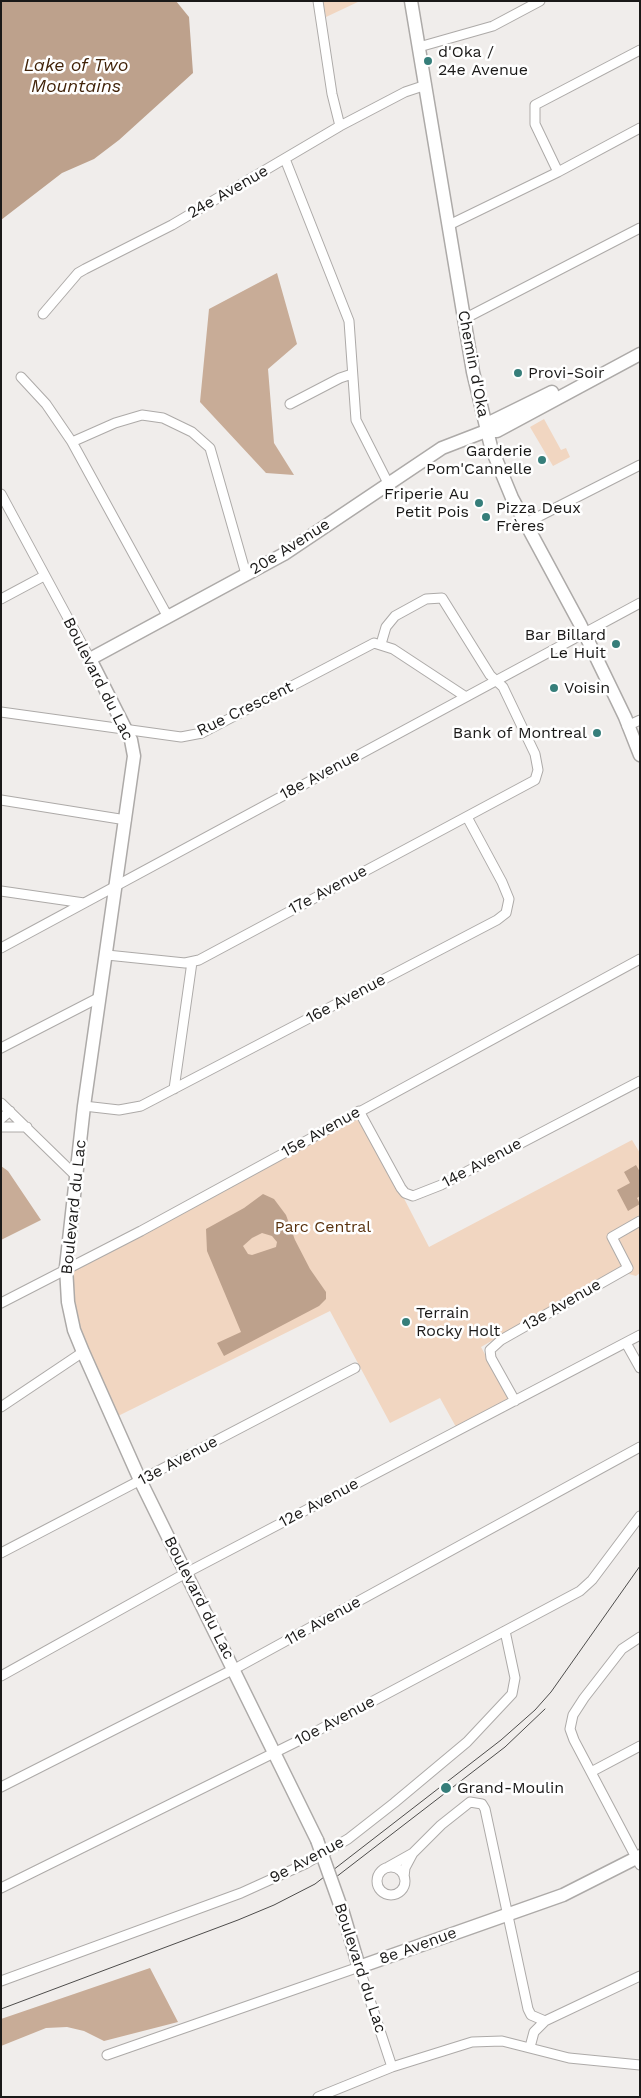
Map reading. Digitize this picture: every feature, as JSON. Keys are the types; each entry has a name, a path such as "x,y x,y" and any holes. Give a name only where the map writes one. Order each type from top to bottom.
{"street":[{"path":"318,1 332,94 340,126"},
{"name":"Chemin d'Oka","path":"411,1 464,320 486,431 512,498 584,633 622,710 640,755"},
{"path":"419,47 492,26 540,1"},
{"path":"558,172 534,124 535,105 640,50"},
{"name":"24e Avenue","path":"43,314 78,273 172,225 340,126 405,92 426,85"},
{"path":"449,225 558,172 640,128"},
{"path":"285,159 349,321 356,420 388,483"},
{"path":"464,320 640,228"},
{"name":"20e Avenue","path":"486,431 493,422 640,344"},
{"name":"20e Avenue","path":"90,659 298,545 442,448 486,431 497,431 640,354"},
{"path":"290,404 340,378 352,374"},
{"path":"20,377 46,404 72,442 168,617"},
{"path":"72,442 115,422 142,414 163,418 192,432 210,448 246,574"},
{"path":"526,523 640,465"},
{"name":"Boulevard du Lac","path":"1,494 90,659 131,740 134,756 84,1106 66,1269 68,1302 74,1330 140,1480 317,1840 343,1913 392,2067"},
{"path":"1,599 44,576"},
{"path":"466,697 393,649 381,644 386,627 395,616 426,599 442,598 490,675 496,680"},
{"name":"18e Avenue","path":"1,948 116,884 640,602"},
{"name":"Rue Crescent","path":"1,712 181,737 202,733 374,643 381,644"},
{"name":"17e Avenue","path":"192,962 530,785 538,776 535,754 503,687 496,680"},
{"path":"627,726 640,720"},
{"path":"1,800 126,820"},
{"name":"16e Avenue","path":"84,1106 131,1108 141,1106 497,920 506,913 508,899 502,882 467,818"},
{"path":"1,891 84,903"},
{"path":"107,955 192,962 174,1089"},
{"name":"15e Avenue","path":"1,1303 640,959"},
{"path":"1,1048 100,997"},
{"name":"14e Avenue","path":"359,1111 401,1188 408,1194 415,1195 441,1185 640,1081"},
{"path":"1,1103 77,1177"},
{"path":"1,1119 10,1111"},
{"path":"1,1127 27,1127"},
{"name":"13e Avenue","path":"515,1401 491,1358 490,1350 501,1340 628,1268 612,1237 640,1221"},
{"name":"12e Avenue","path":"1,1676 186,1573 640,1335"},
{"path":"626,1343 640,1368"},
{"path":"1,1407 83,1352"},
{"name":"13e Avenue","path":"1,1553 356,1368"},
{"name":"11e Avenue","path":"1,1787 234,1669 640,1448"},
{"name":"10e Avenue","path":"1,1888 274,1753 580,1591 592,1580 640,1516"},
{"name":"9e Avenue","path":"1,1981 241,1893 305,1864 348,1839 467,1742 512,1694 515,1678 505,1631"},
{"path":"638,1859 574,1740 570,1729 573,1715 622,1649 640,1637"},
{"path":"591,1772 640,1746"},
{"path":"414,1852 405,1868 401,1890 394,1894 385,1894 379,1887 377,1878 386,1868 414,1852 462,1807 476,1802 482,1804 485,1809 528,2009 531,2015 545,2021"},
{"name":"8e Avenue","path":"107,2055 563,1895 638,1859"},
{"path":"386,1868 395,1868 404,1877"},
{"path":"530,2047 534,2032 545,2021 640,1976"},
{"path":"318,2097 392,2067 472,2042 502,2041 577,2060 640,2065"}],"green space":[{"path":"323,1 360,1 326,17"},
{"path":"544,419 561,450 566,448 570,457 553,466 530,427"},
{"name":"Parc Central","path":"359,1111 429,1247 632,1140 640,1153 640,1273 636,1276 615,1270 481,1347 509,1399 456,1427 440,1398 390,1423 330,1311 112,1419 74,1330 64,1272"}],"shaded area":[{"path":"277,273 297,344 268,369 274,443 294,475 266,473 200,402 209,309"},
{"path":"1,1166 8,1171 41,1220 1,1240"},
{"path":"150,1968 178,2022 104,2041 84,2031 67,2027 46,2028 1,2046 1,2019"}],"water":[{"name":"Lake of Two Mountains","path":"1,1 176,1 189,17 193,73 119,140 94,159 62,173 1,220"},
{"path":"636,1165 640,1172 640,1196 637,1198 640,1204 628,1211 617,1190 630,1183 624,1172"},
{"path":"263,1194 274,1199 286,1215 295,1240 310,1269 326,1292 326,1299 319,1306 224,1356 217,1343 241,1332 207,1251 206,1229 244,1208","holes":["262,1233 272,1236 277,1242 276,1247 252,1255 248,1254 243,1246 252,1238"]}],"tram line":[{"path":"1,2009 238,1920 274,1905 315,1884 501,1740 535,1710 551,1692 640,1566"},
{"path":"327,1884 505,1747 545,1709"}],"place":[{"name":"d'Oka / 24e Avenue","path":"428,61"},
{"name":"Provi-Soir","path":"518,373"},
{"name":"Garderie Pom'Cannelle","path":"542,460"},
{"name":"Friperie Au Petit Pois","path":"479,503"},
{"name":"Pizza Deux Frères","path":"486,517"},
{"name":"Bar Billard Le Huit","path":"616,644"},
{"name":"Voisin","path":"554,688"},
{"name":"Bank of Montreal","path":"597,733"},
{"name":"Terrain Rocky Holt","path":"406,1322"},
{"name":"Grand-Moulin","path":"446,1788"}]}
